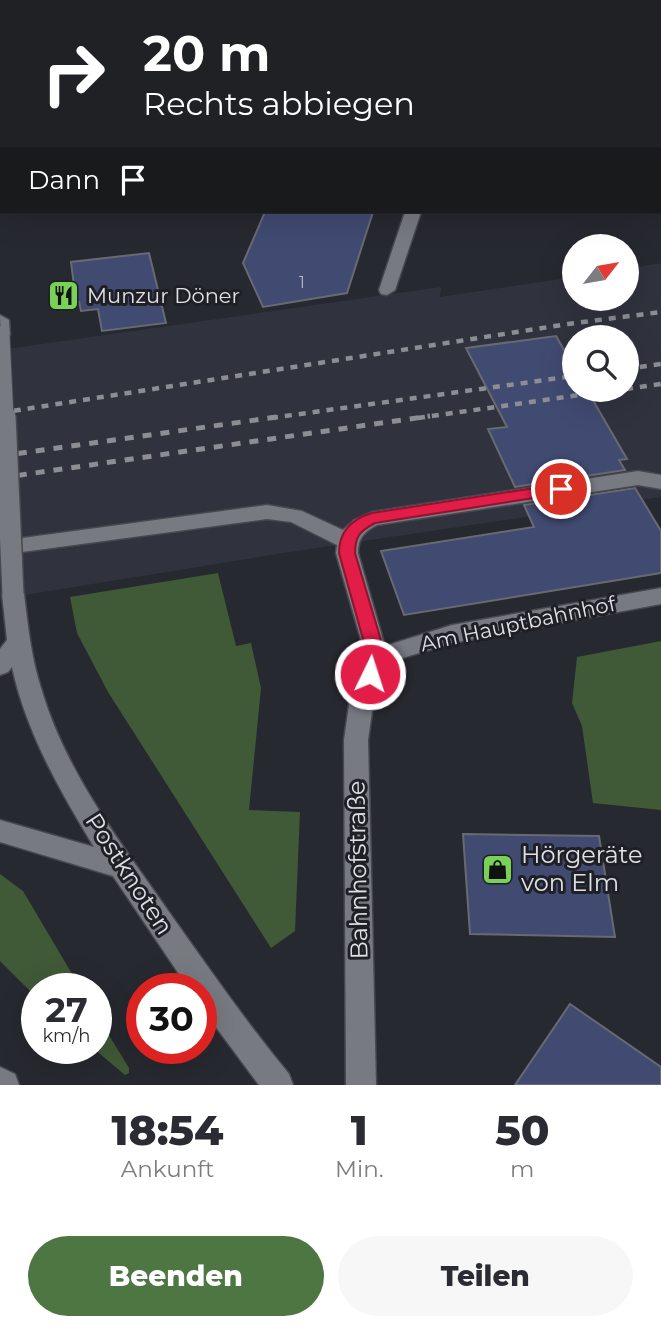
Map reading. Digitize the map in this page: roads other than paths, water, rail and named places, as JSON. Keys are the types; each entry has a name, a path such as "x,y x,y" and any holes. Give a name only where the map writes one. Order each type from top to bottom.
{"main road":[{"path":"387,290 412,214"},
{"name":"Postknoten","path":"1,328 13,594 18,642 30,694 49,742 121,867 239,1038 278,1085"},
{"path":"377,657 356,589 347,541 356,526 372,519 638,478 661,482"},
{"path":"0,548 267,512 295,516 347,541"},
{"name":"Am Hauptbahnhof","path":"377,657 452,634 661,596"},
{"path":"0,666 18,642"},
{"name":"Bahnhofstraße","path":"362,1085 356,740 363,691 377,657"},
{"path":"0,831 121,867"}],"railway":[{"path":"0,413 568,324 661,312"},
{"path":"639,367 661,364"},
{"path":"271,418 562,378"},
{"path":"639,387 661,384"},
{"path":"418,418 562,398"},
{"path":"0,456 284,416"},
{"path":"0,478 430,416"}],"place":[{"name":"Munzur Döner","path":"64,296"},
{"name":"Hörgeräte von Elm","path":"498,869"}]}
